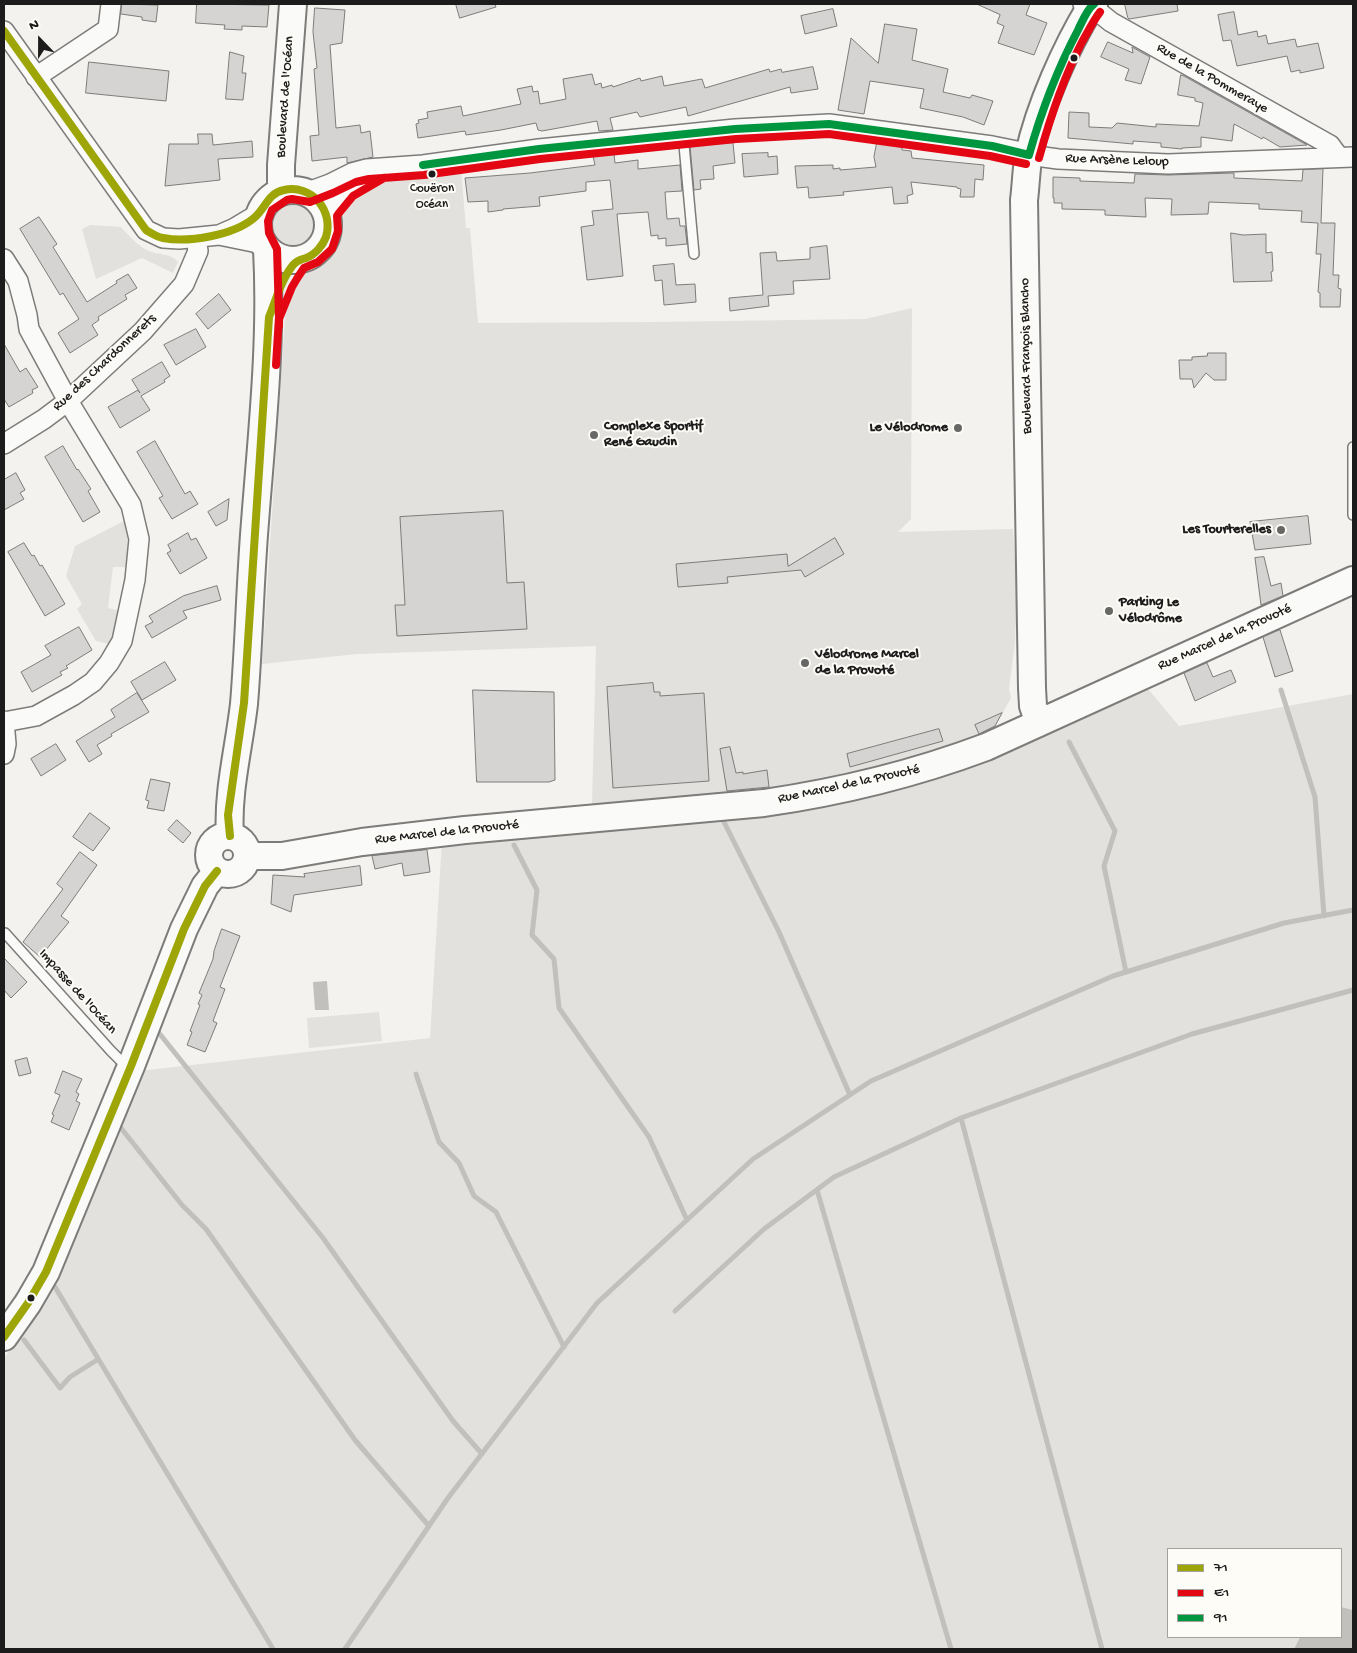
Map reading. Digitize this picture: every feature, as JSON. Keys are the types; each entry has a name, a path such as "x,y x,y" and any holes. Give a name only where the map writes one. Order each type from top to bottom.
{"main road":[{"name":"Boulevard de l'Océan","path":"292,4 281,182 295,191"},
{"name":"Boulevard François Blancho","path":"1039,723 1033,706 1024,200 1029,155 1038,122 1076,30 1090,4"},
{"path":"295,191 320,201 327,214 328,229 323,244 312,254 298,260 285,259 272,254 265,246 258,229 260,213 269,199 295,191"},
{"path":"230,836 228,815 244,703 250,580 269,317 265,246"},
{"path":"269,317 283,282 298,260"},
{"name":"Rue Marcel de la Provoté","path":"248,856 282,856 410,836 764,802 844,789 925,769 986,747 1353,580"},
{"path":"230,836 235,837 245,844 248,856 246,863 237,872 224,874 218,871 210,861 210,848 218,839 230,836"},
{"path":"4,1337 28,1303 46,1272 131,1066 184,929 205,886 218,871"}],"street":[{"path":"36,77 108,29 111,4"},
{"name":"Rue de la Pommeraye","path":"1090,4 1111,22 1330,145 1346,157"},
{"path":"4,31 146,230 163,238 196,238 219,235 236,228 260,213"},
{"name":"Rue Arsène Leloup","path":"295,191 330,184 360,170 683,134 734,129 829,124 992,146 1029,155 1077,160 1168,164 1346,157"},
{"name":"Rue Arsène Leloup","path":"327,214 346,188 377,169"},
{"path":"219,235 265,246"},
{"name":"Rue des Chardonnerets","path":"4,444 44,419 68,401 142,331 184,284 198,251 196,238"},
{"path":"4,259 11,281 27,315 29,329 68,401 131,505 139,539 131,599 122,641 109,663 93,682 74,695 36,716 4,722 6,744 4,754"}],"lane":[{"path":"683,134 694,254"},
{"path":"1353,447 1353,515"},
{"name":"Impasse de l'Océan","path":"5,933 115,1056 131,1066"}],"shaded area":[{"name":"Complexe Sportif René Gaudin","path":"461,169 466,228 470,228 478,323 865,319 912,308 911,519 898,532 1013,529 1017,592 1015,642 1009,689 1011,698 992,732 910,762 775,790 592,805 596,646 357,654 262,664 287,288 310,269 329,257 340,232 336,212 343,196 371,181 397,176"},
{"path":"293,200 303,202 311,207 316,215 318,225 316,235 311,243 303,248 293,250 283,248 275,243 270,235 268,225 270,215 275,207 283,202"},
{"path":"90,225 121,227 145,249 175,259 178,262 173,273 142,258 96,279 82,229"},
{"path":"124,521 127,567 113,567 108,608 120,611 118,631 109,644 96,641 77,609 82,604 66,576 75,546"},
{"path":"1144,684 1179,726 1353,694 1353,1610 1342,1607 1342,1548 1167,1548 1167,1638 1300,1638 1294,1649 4,1649 4,1358 48,1297 139,1071 430,1038 442,840 911,787"},
{"path":"327,981 329,1010 315,1010 313,982"},
{"path":"379,1012 382,1041 309,1048 307,1018"},
{"path":"1342,1607 1353,1610 1353,1649 1294,1649 1300,1638 1342,1638"}],"building":[{"path":"122,4 158,5 156,22 142,20 142,17 121,14"},
{"path":"197,4 269,5 267,27 242,26 242,30 224,29 225,25 196,23"},
{"path":"456,4 495,4 496,7 460,18"},
{"path":"977,4 1030,4 1026,15 1047,23 1034,55 998,43 1004,26 997,23 1000,15"},
{"path":"1125,4 1177,4 1178,11 1129,19"},
{"path":"315,8 345,10 342,43 330,45 336,128 360,125 361,133 370,131 373,157 347,163 347,157 312,161 310,136 319,135 314,69 317,68 313,32"},
{"path":"833,9 837,26 805,34 801,16"},
{"path":"1234,12 1238,35 1257,31 1258,37 1266,35 1268,44 1295,39 1297,47 1318,43 1324,68 1300,73 1300,70 1291,72 1287,56 1237,66 1231,40 1223,41 1218,15"},
{"path":"885,24 917,29 912,60 948,69 943,92 970,98 972,95 993,101 984,125 963,117 920,108 924,89 870,81 864,114 838,110 851,38 878,63"},
{"path":"1108,42 1133,53 1132,47 1150,57 1141,84 1125,80 1129,69 1101,57"},
{"path":"230,52 244,56 242,73 246,73 243,100 226,99"},
{"path":"89,62 169,71 166,101 86,93"},
{"path":"813,67 818,89 791,93 790,87 688,116 686,107 640,117 637,112 610,118 613,130 599,131 597,121 542,131 538,130 536,123 466,135 465,131 418,138 416,124 419,123 418,120 428,118 427,112 461,106 463,116 521,104 517,89 532,86 533,92 538,91 540,104 566,99 563,79 592,74 595,85 601,83 602,88 612,85 613,87 640,78 641,81 662,76 664,86 702,79 705,88 769,69 770,72 781,69 782,72"},
{"path":"1181,75 1307,145 1280,147 1234,124 1232,141 1201,137 1201,147 1182,149 1161,147 1161,143 1133,141 1133,144 1068,138 1069,112 1089,113 1089,127 1112,128 1117,123 1156,127 1156,124 1199,126 1203,103 1195,101 1195,98 1178,95"},
{"path":"198,134 212,134 213,145 252,141 253,157 218,159 220,180 165,186 169,144 198,144"},
{"path":"733,143 735,163 713,166 714,179 700,180 701,189 694,190 690,146"},
{"path":"877,143 902,147 902,150 911,151 912,158 984,165 983,180 975,179 974,197 960,197 961,189 957,187 911,182 913,194 907,196 908,203 894,204 892,187 843,192 844,195 809,198 808,187 797,188 795,166 833,165 833,169 840,168 840,170 876,167 874,157"},
{"path":"768,153 768,157 777,156 778,174 744,177 742,154"},
{"path":"614,154 615,163 638,160 638,169 680,165 682,191 665,192 667,219 679,218 680,226 685,226 687,244 666,246 666,238 658,239 658,235 651,236 648,212 617,214 623,276 587,280 581,227 594,225 592,211 613,209 610,180 586,182 586,191 539,197 540,206 488,212 488,201 468,202 465,178 595,165 593,156"},
{"path":"1323,169 1321,223 1335,223 1333,275 1339,275 1338,288 1341,289 1340,307 1320,307 1320,293 1318,292 1321,254 1316,254 1318,223 1301,222 1302,211 1259,209 1259,204 1209,202 1208,214 1171,215 1172,199 1145,198 1146,217 1105,215 1105,210 1062,209 1062,203 1054,203 1053,198 1053,177 1080,178 1080,181 1134,183 1135,174 1234,173 1234,178 1302,181 1303,170"},
{"path":"39,217 57,244 53,247 87,302 128,274 137,288 125,295 127,299 98,317 99,320 92,325 98,335 70,353 58,333 79,319 63,293 60,295 20,229"},
{"path":"1231,233 1243,235 1266,234 1266,253 1272,252 1272,281 1234,282"},
{"path":"827,246 830,279 793,281 794,294 768,296 769,306 730,311 729,298 763,295 760,253 776,252 777,261 810,259 810,248"},
{"path":"674,264 676,285 695,284 696,302 664,305 662,280 655,281 653,266"},
{"path":"219,294 231,310 208,329 196,314"},
{"path":"196,329 206,347 176,365 164,345"},
{"path":"4,344 20,372 26,368 38,387 32,390 33,393 9,407 4,399"},
{"path":"1208,353 1226,353 1226,380 1214,380 1206,373 1194,388 1192,379 1180,379 1179,360 1192,360 1192,357 1207,356"},
{"path":"162,362 170,376 164,380 165,382 141,396 150,410 120,428 108,407 138,390 140,393 132,380"},
{"path":"155,441 185,494 190,491 198,504 172,519 159,498 163,496 137,452"},
{"path":"63,446 91,489 88,491 100,512 83,522 45,457"},
{"path":"16,473 25,490 20,493 24,499 4,510 4,480"},
{"path":"229,499 227,520 216,526 208,512"},
{"path":"503,511 507,583 524,582 527,629 397,636 395,605 405,605 400,517"},
{"name":"Les Tourterelles","path":"1308,516 1311,544 1255,550 1250,522"},
{"path":"188,533 191,540 196,538 207,558 180,574 167,553 171,551 168,545"},
{"path":"835,538 844,554 805,577 801,570 727,577 728,583 678,587 676,564 787,554 788,566"},
{"path":"24,543 40,566 42,565 65,604 45,616 8,552"},
{"path":"1264,557 1271,586 1281,583 1283,596 1261,605 1255,558"},
{"path":"217,586 221,600 183,611 187,618 152,638 145,626 153,622 149,616 183,596"},
{"path":"79,627 92,650 66,666 68,668 60,672 62,675 32,692 21,672 51,655 45,646"},
{"path":"1280,630 1293,671 1275,677 1263,637"},
{"path":"165,662 176,680 142,700 131,682"},
{"path":"1207,663 1213,677 1231,670 1236,682 1195,701 1184,673"},
{"path":"653,683 654,692 660,692 660,696 704,693 709,781 613,788 607,687"},
{"path":"473,690 554,692 555,780 549,782 477,782"},
{"path":"137,693 149,712 111,734 112,736 97,745 102,754 89,762 76,741 115,717 111,710"},
{"path":"1002,713 995,726 979,734 975,725"},
{"path":"939,729 943,741 850,767 847,754"},
{"path":"56,744 66,760 41,776 31,759"},
{"path":"730,747 736,773 743,772 743,774 767,770 769,787 727,791 720,749"},
{"path":"151,779 170,783 164,811 147,808 149,801 146,800"},
{"path":"90,813 110,828 93,851 73,837"},
{"path":"177,820 191,833 183,843 168,830"},
{"path":"427,850 430,872 404,876 402,863 375,869 372,856"},
{"path":"80,852 97,865 61,916 69,922 40,957 23,942 63,889 57,884"},
{"path":"360,866 362,885 294,895 291,912 271,904 273,875 305,877 304,874"},
{"path":"222,929 240,936 220,987 225,989 213,1021 217,1023 205,1052 187,1045 200,1005 198,1004 202,995 199,993 213,959"},
{"path":"4,958 27,982 11,998 4,990"},
{"path":"27,1058 31,1073 19,1076 15,1061"},
{"path":"63,1071 82,1079 76,1092 79,1094 76,1101 80,1103 69,1130 51,1122 54,1115 52,1114 60,1095 55,1093"}],"waterway":[{"path":"1281,690 1315,797 1324,916"},
{"path":"1069,742 1115,831 1104,866 1126,972"},
{"path":"724,822 779,932 850,1095"},
{"path":"514,845 537,890 532,935 554,959 559,1008 649,1137 687,1220"},
{"path":"345,1649 448,1498 597,1303 753,1159 871,1081 1113,976 1284,923 1353,910"},
{"path":"675,1311 764,1229 834,1177 961,1118 1192,1034 1353,990"},
{"path":"159,1033 323,1238 453,1421 482,1454"},
{"path":"416,1074 439,1142 459,1163 474,1196 496,1212 564,1347"},
{"path":"961,1118 1102,1649"},
{"path":"121,1128 182,1205 206,1229 355,1440 429,1526"},
{"path":"817,1190 951,1649"},
{"path":"55,1287 273,1649"},
{"path":"24,1340 60,1388 70,1377 97,1360"}],"transit line":[{"name":"91","path":"1029,155 1056,76 1085,16 1094,4"},
{"name":"E1","path":"1039,158 1052,113 1063,84 1082,42 1100,12"},
{"name":"71","path":"4,31 146,230 152,234 163,238 185,239 223,233 235,229 254,218 274,194 294,189 311,195 318,201 327,217 328,227 323,243 312,255 297,261 293,265 282,284 269,317 244,703 228,815 230,836"},
{"name":"91","path":"423,165 539,149 735,129 829,124 992,146 1029,155"},
{"name":"E1","path":"276,365 279,317 277,249 269,233 268,221 272,210 287,200 310,202 356,182 369,179 424,175 540,159 736,139 829,134 990,156 1026,164"},
{"name":"E1","path":"279,326 279,319 292,287 304,268 318,262 332,249 338,231 337,216 339,213 353,196 384,178"},
{"name":"71","path":"4,1337 28,1303 46,1272 131,1066 184,929 205,886 217,871"}],"place":[{"name":"Couëron Océan","path":"432,174"},
{"name":"Le Vélodrome","path":"958,428"},
{"name":"Complexe Sportif René Gaudin","path":"594,435"},
{"name":"Les Tourterelles","path":"1281,530"},
{"name":"Parking Le Vélodrôme","path":"1109,611"},
{"name":"Vélodrome Marcel de la Provoté","path":"805,663"}]}
